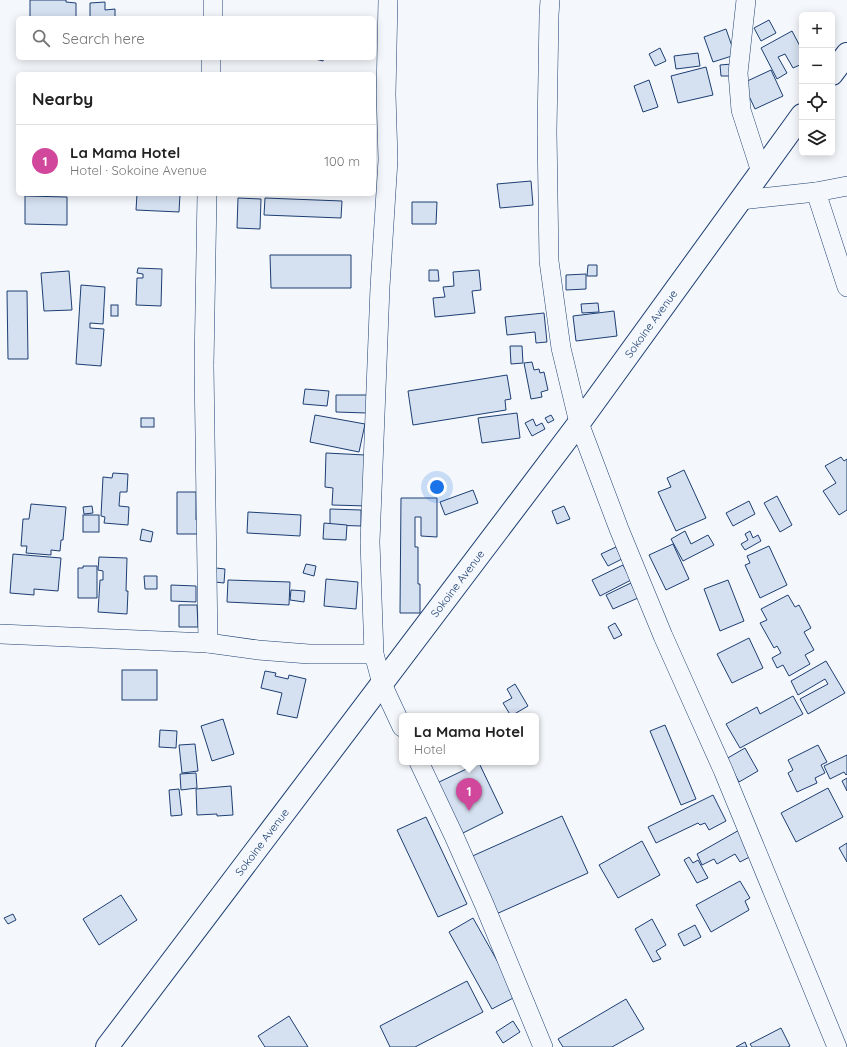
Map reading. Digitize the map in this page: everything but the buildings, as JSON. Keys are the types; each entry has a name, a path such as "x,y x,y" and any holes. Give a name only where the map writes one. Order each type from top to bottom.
{"street":[{"path":"213,0 213,16"},
{"path":"388,0 386,94 388,160 380,287 370,542 374,654 382,684 399,721"},
{"path":"550,0 547,131 549,261 561,348 578,422 619,529 663,636 723,770 837,1047"},
{"path":"746,0 738,73 741,110 761,172"},
{"path":"835,70 847,54"},
{"path":"210,72 211,60"},
{"name":"Sokoine Avenue","path":"107,1047 578,422 799,120"},
{"path":"741,200 816,192 847,186"},
{"path":"816,192 847,287"},
{"path":"207,196 204,366 208,643"},
{"path":"0,634 208,643 258,650 309,654 374,654"},
{"path":"420,765 484,904 543,1047"}],"place":[{"name":"La Mama Hotel","path":"469,811"}]}
